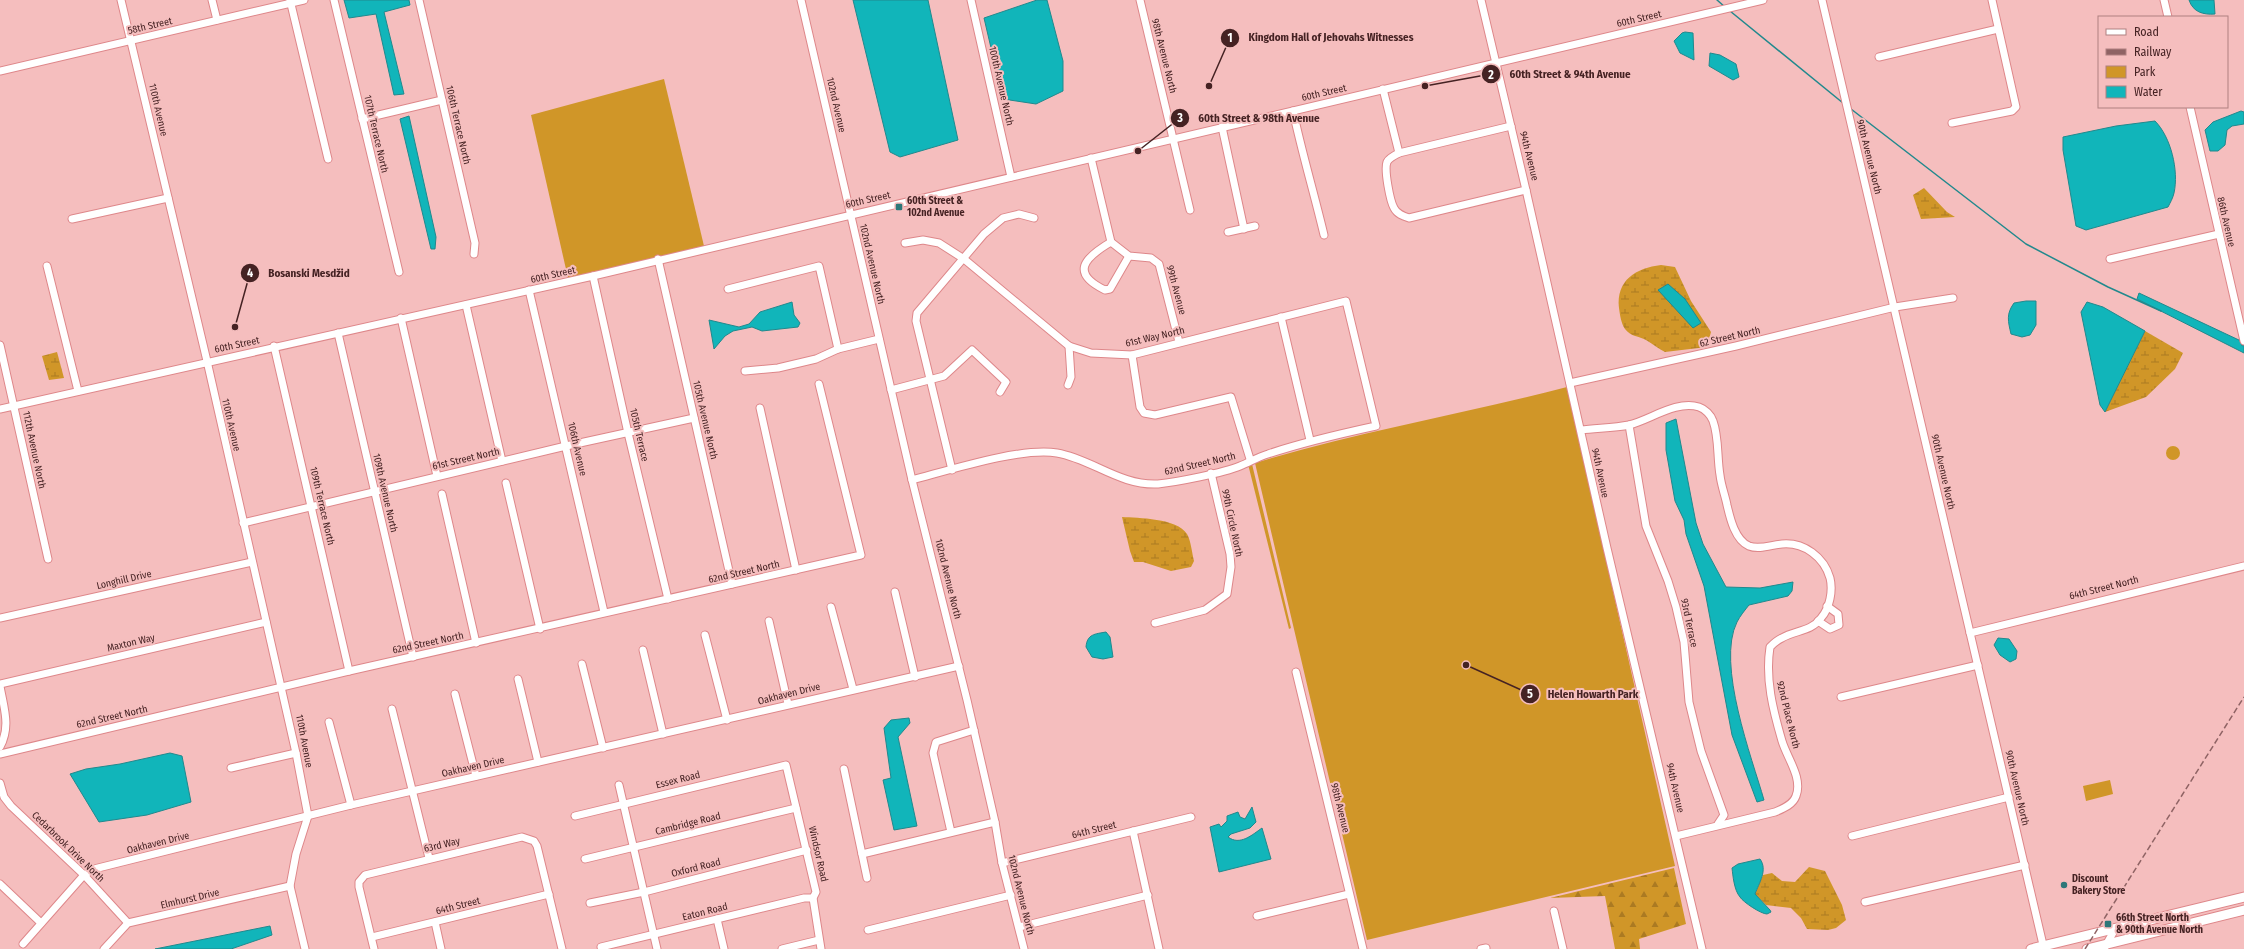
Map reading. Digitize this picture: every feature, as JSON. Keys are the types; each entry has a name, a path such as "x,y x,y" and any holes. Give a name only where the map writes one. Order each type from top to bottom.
{"main road":[{"path":"2031,949 2043,948 2244,897"},
{"path":"2206,907 2208,918"},
{"path":"2087,949 2105,947 2208,918 2244,910"}],"street":[{"name":"110th Avenue","path":"121,0 132,40 282,687 308,816"},
{"path":"212,0 217,20"},
{"name":"58th Street","path":"0,71 290,2 304,0"},
{"name":"107th Terrace North","path":"334,0 399,272"},
{"name":"106th Terrace North","path":"419,0 475,243 474,254"},
{"name":"102nd Avenue","path":"801,0 851,214"},
{"name":"100th Avenue North","path":"971,0 1012,177"},
{"name":"98th Avenue North","path":"1140,0 1190,210"},
{"name":"94th Avenue","path":"1481,0 1702,949"},
{"name":"60th Street","path":"0,408 593,276 658,259 1763,0"},
{"name":"90th Avenue North","path":"1822,0 1895,307 2043,948"},
{"path":"1952,123 2012,112 2016,107 1992,0"},
{"path":"2164,0 2168,16"},
{"path":"290,2 328,159"},
{"path":"1879,57 1998,29"},
{"path":"1383,89 1399,153"},
{"path":"362,119 442,100"},
{"name":"86th Avenue","path":"2190,108 2244,340"},
{"path":"1293,111 1324,235"},
{"path":"1511,126 1399,153 1388,161 1386,167 1394,208 1399,214 1409,218 1526,190"},
{"path":"1222,127 1244,228"},
{"path":"1091,158 1111,242 1129,256 1110,289 1105,290 1094,285 1086,277 1083,269 1084,264 1099,250 1111,242"},
{"path":"72,218 168,198"},
{"name":"102nd Avenue North","path":"851,214 912,480 974,730 995,822 1002,863 1024,949"},
{"path":"952,470 929,380 916,321 917,313 984,234 1004,218 1019,214 1034,218"},
{"path":"1228,232 1255,226"},
{"path":"2110,259 2219,234"},
{"name":"61st Way North","path":"905,243 923,240 939,243 964,259 1069,346 1091,353 1132,355 1346,301 1376,426"},
{"name":"99th Avenue","path":"1129,256 1151,258 1159,264 1179,342"},
{"name":"105th Avenue North","path":"658,259 732,584"},
{"path":"47,266 78,391"},
{"path":"728,288 819,266 838,349"},
{"name":"105th Terrace","path":"593,276 628,433 668,599"},
{"name":"106th Avenue","path":"529,290 604,612"},
{"path":"1895,307 1953,298"},
{"path":"466,305 502,461"},
{"name":"62 Street North","path":"1570,383 1722,350 1895,307"},
{"path":"1281,317 1310,440"},
{"path":"402,318 437,476"},
{"name":"109th Avenue North","path":"338,333 413,657"},
{"path":"745,371 778,368 816,359 838,349 879,339"},
{"name":"112th Avenue North","path":"0,345 48,559"},
{"name":"109th Terrace North","path":"274,346 350,671"},
{"path":"1068,385 1071,377 1069,346"},
{"path":"891,390 949,373 972,350 1006,382 1000,392"},
{"path":"1132,355 1140,407 1144,413 1154,415 1231,396 1250,459"},
{"name":"62nd Street North","path":"0,754 604,612 668,599 860,555 819,384"},
{"name":"92nd Place North","path":"1581,430 1629,425 1688,406 1699,407 1709,413 1714,422 1720,477 1729,514 1741,541 1749,547 1761,548 1783,544 1807,548 1820,559 1829,575 1832,587 1827,606 1818,621 1812,627 1798,633 1782,637 1770,647 1767,666 1770,691 1783,742 1798,782 1796,797 1787,806 1775,812 1718,824 1676,836"},
{"path":"760,408 796,570"},
{"name":"61st Street North","path":"243,523 437,476 694,418"},
{"name":"93rd Terrace","path":"1629,425 1646,526 1668,581 1676,607 1684,642 1689,702 1701,751 1724,815 1718,824"},
{"name":"62nd Street North","path":"912,480 1021,454 1048,452 1078,458 1120,478 1144,483 1171,482 1240,465 1250,459 1310,440 1376,426"},
{"name":"99th Circle North","path":"1155,623 1205,610 1227,594 1231,567 1230,554 1211,473"},
{"path":"506,483 540,628"},
{"path":"442,494 476,643"},
{"name":"Longhill Drive","path":"0,618 252,562"},
{"name":"64th Street North","path":"1970,632 2244,566"},
{"path":"895,592 915,676"},
{"path":"1818,621 1830,629 1839,625 1838,614 1827,606"},
{"path":"831,607 853,689"},
{"path":"769,621 788,704"},
{"name":"Maxton Way","path":"0,685 266,622"},
{"path":"705,635 727,720"},
{"path":"643,650 663,734"},
{"path":"582,664 603,748"},
{"path":"1841,697 1978,665"},
{"name":"Oakhaven Drive","path":"22,944 84,875 94,869 351,805 727,720 853,689 959,666"},
{"name":"98th Avenue","path":"1296,672 1363,949"},
{"path":"518,679 538,762"},
{"path":"0,685 7,723 6,736 0,748"},
{"path":"455,694 476,776"},
{"path":"392,709 429,858"},
{"path":"329,722 351,805"},
{"path":"951,832 934,765 933,753 936,742 974,730"},
{"path":"231,768 296,753"},
{"name":"Essex Road","path":"575,816 786,765"},
{"name":"Windsor Road","path":"786,765 816,892 813,898 821,949"},
{"path":"844,769 867,878"},
{"name":"Cedarbrook Drive North","path":"0,783 4,797 11,806 84,875 128,923"},
{"path":"619,785 656,949"},
{"path":"1852,836 2009,797"},
{"name":"Cambridge Road","path":"584,859 796,808"},
{"path":"305,949 290,886 296,854 308,816"},
{"name":"64th Street","path":"1002,863 1191,817"},
{"path":"862,854 995,822"},
{"path":"1133,831 1159,949"},
{"name":"63rd Way","path":"372,937 359,882 365,875 429,858 522,837 534,840 549,894"},
{"name":"Oxford Road","path":"590,903 644,892 807,850"},
{"path":"1864,902 2025,865"},
{"path":"0,884 41,923"},
{"name":"Elmhurst Drive","path":"128,923 290,886"},
{"path":"549,894 562,949"},
{"name":"64th Street","path":"372,937 549,894"},
{"path":"1257,916 1349,894"},
{"path":"868,930 1011,895"},
{"path":"1019,928 1148,895"},
{"name":"Eaton Road","path":"601,947 804,898 813,898"},
{"path":"1554,911 1563,949"},
{"path":"717,919 724,949"},
{"path":"435,922 441,949"},
{"path":"104,949 128,923"},
{"path":"2105,947 2115,929"},
{"path":"372,937 374,949"},
{"path":"782,949 819,940"}],"green space":[{"path":"664,79 704,246 568,278 531,115"},
{"path":"1924,188 1947,212 1955,217 1921,219 1913,195"},
{"path":"1661,265 1675,267 1691,301 1711,332 1707,347 1665,352 1646,340 1630,334 1625,329 1619,308 1619,298 1624,283 1630,277 1643,269","holes":["1668,284 1701,323 1659,290"]},
{"path":"2145,331 2183,353 2175,369 2146,397 2105,412"},
{"path":"57,352 64,378 49,380 42,356"},
{"path":"1567,387 1675,866 1367,940 1255,463 1371,432"},
{"path":"1363,431 1255,461 1311,443"},
{"path":"2173,446 2178,448 2180,453 2178,458 2173,460 2168,458 2166,453 2168,448"},
{"path":"1254,461 1252,464 1291,628 1289,629 1248,464"},
{"path":"1122,517 1157,520 1175,525 1182,529 1187,534 1190,544 1194,561 1191,567 1171,571 1143,562 1134,562"},
{"path":"2110,780 2113,794 2086,801 2083,786"},
{"path":"1809,867 1825,871 1842,905 1846,920 1836,928 1828,930 1807,929 1801,918 1791,908 1766,905 1755,894 1763,875 1772,873 1782,881 1795,882"},
{"path":"1674,868 1686,924 1639,939 1640,949 1615,949 1605,896 1550,898"}],"water":[{"path":"344,0 409,0 410,5 384,12 404,94 394,95 376,14 349,18"},
{"path":"853,0 928,0 958,140 900,157 890,152"},
{"path":"1037,0 1047,0 1063,61 1063,91 1036,104 1003,99 984,18"},
{"path":"2189,0 2214,0 2215,14 2199,12 2193,7"},
{"path":"1685,32 1693,33 1694,60 1680,53 1674,41"},
{"path":"1710,53 1720,55 1736,64 1739,77 1733,80 1709,66"},
{"path":"2241,111 2244,112 2244,124 2232,126 2227,130 2225,145 2218,151 2210,151 2205,130 2213,122"},
{"path":"409,116 436,237 435,249 431,249 400,119"},
{"path":"2155,121 2161,128 2169,145 2174,165 2174,193 2168,207 2086,230 2076,226 2063,150 2063,137 2116,126"},
{"path":"1668,284 1685,299 1701,323 1693,328 1658,290"},
{"path":"2139,293 2241,341 2242,346 2244,345 2244,353 2137,299"},
{"path":"2036,301 2036,325 2030,335 2022,337 2011,334 2009,314 2011,307 2014,303"},
{"path":"792,302 794,315 800,323 798,327 762,331 752,327 733,331 725,336 714,349 709,320 739,327 749,324 760,312"},
{"path":"2087,302 2103,307 2145,331 2105,412 2100,405 2081,312"},
{"path":"1676,419 1696,523 1703,544 1726,587 1760,588 1793,582 1792,591 1788,596 1749,605 1737,622 1732,640 1731,662 1733,686 1738,711 1764,800 1757,802 1732,735 1704,586 1686,534 1684,520 1675,501 1666,450 1666,423"},
{"path":"1106,632 1110,637 1113,657 1103,659 1092,657 1086,647 1088,639 1092,635"},
{"path":"1998,638 2009,639 2017,651 2016,659 2010,662 2000,655 1994,645"},
{"path":"909,718 910,723 898,737 917,826 894,830 883,780 891,778 884,728 891,720"},
{"path":"170,753 182,756 191,802 147,815 99,822 70,774 86,769 120,764"},
{"path":"1252,807 1256,822 1250,828 1231,834 1228,837 1241,840 1262,828 1271,859 1219,872 1210,827 1219,824 1221,827 1227,821 1227,816 1238,812 1240,817 1245,819"},
{"path":"1760,859 1763,872 1755,894 1770,910 1771,912 1767,914 1748,905 1738,894 1734,883 1732,868 1738,864"},
{"path":"270,926 272,935 231,949 155,949"}],"waterway":[{"path":"1717,0 1725,7"},
{"path":"1730,11 1843,103"},
{"path":"1851,109 2026,244 2108,287 2161,311"}],"railway":[{"path":"2085,949 2244,697"}],"place":[{"name":"Kingdom Hall of Jehovahs Witnesses","path":"1209,86"},
{"name":"60th Street & 94th Avenue","path":"1425,86"},
{"name":"60th Street & 98th Avenue","path":"1138,151"},
{"name":"60th Street & 102nd Avenue","path":"899,207"},
{"name":"Bosanski Mesdžid","path":"235,327"},
{"name":"Helen Howarth Park","path":"1466,665"},
{"name":"Discount Bakery Store","path":"2064,885"},
{"name":"66th Street North & 90th Avenue North","path":"2108,924"}]}
